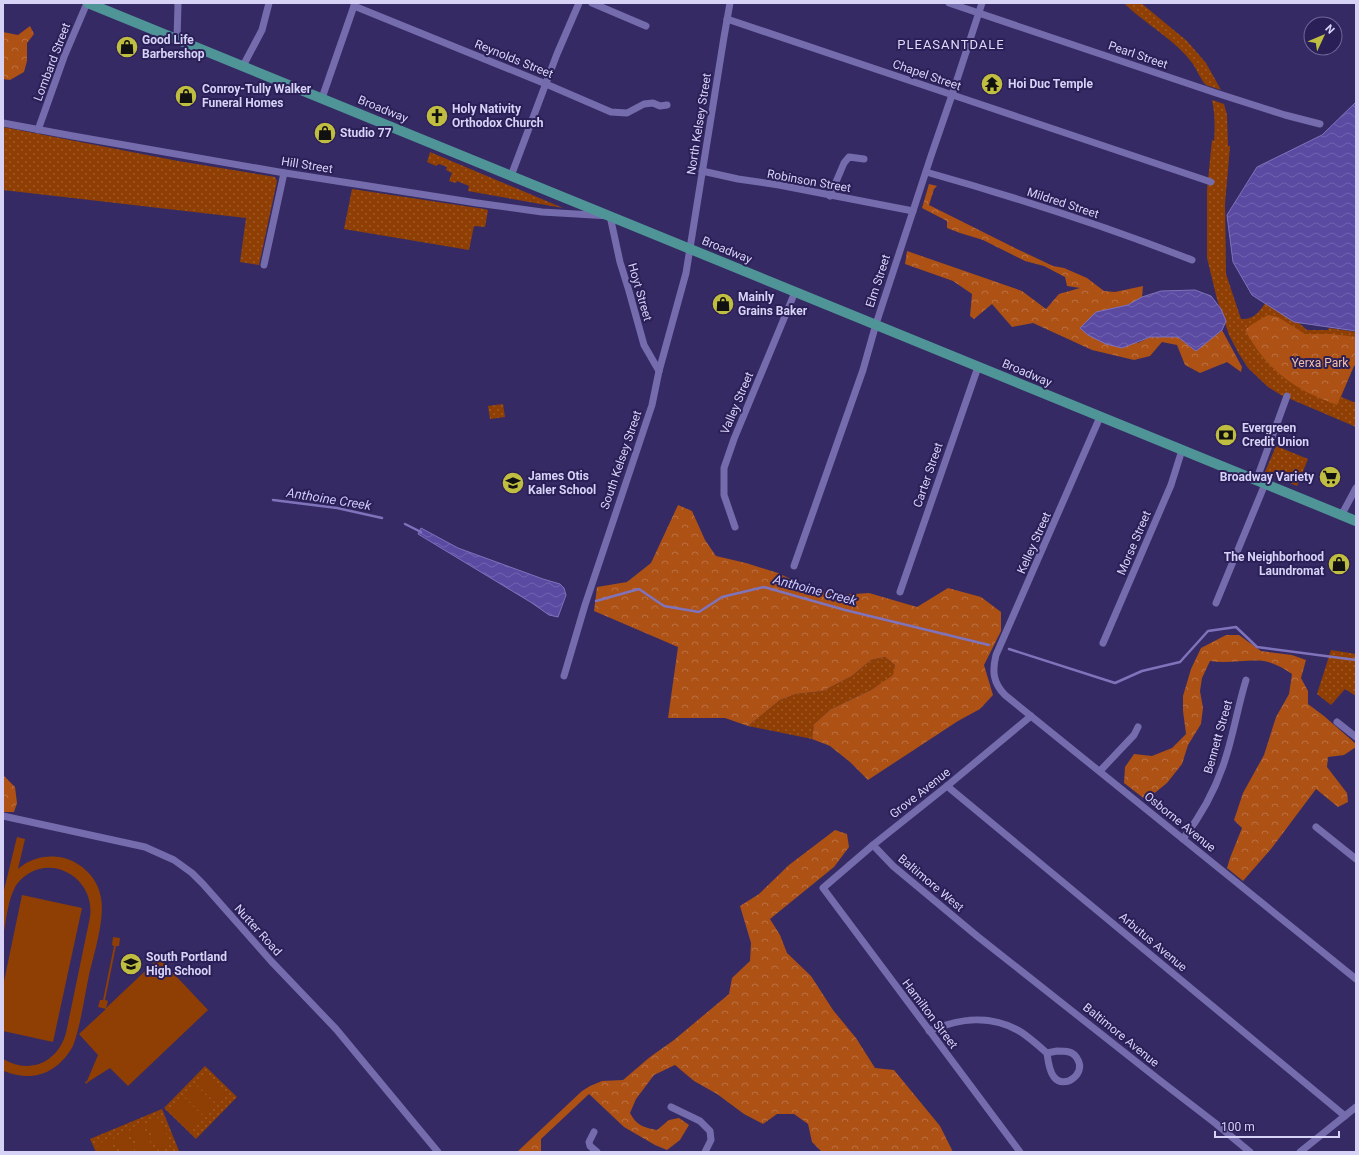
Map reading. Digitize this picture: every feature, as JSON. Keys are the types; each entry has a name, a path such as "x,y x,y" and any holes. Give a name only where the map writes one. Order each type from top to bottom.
{"main road":[{"name":"Broadway","path":"88,3 1356,521"}],"street":[{"name":"Lombard Street","path":"38,130 64,57 88,3"},
{"path":"177,40 178,3"},
{"path":"243,66 262,30 269,3"},
{"path":"511,176 579,3"},
{"path":"592,3 646,26"},
{"name":"North Kelsey Street","path":"690,249 730,3"},
{"name":"Pearl Street","path":"949,3 1223,95 1285,115 1320,124"},
{"name":"Elm Street","path":"794,566 863,370 876,324 982,3"},
{"path":"322,98 355,5"},
{"name":"Reynolds Street","path":"355,5 616,113 627,113 644,104 653,103 660,106 667,105"},
{"name":"Chapel Street","path":"727,19 836,54 952,96 1210,182"},
{"name":"Hill Street","path":"3,122 38,130 284,173 482,204 542,212 610,216"},
{"path":"830,196 844,163 850,157 864,159"},
{"name":"Robinson Street","path":"702,171 913,212"},
{"name":"Mildred Street","path":"926,172 1047,208 1160,247 1192,260"},
{"path":"264,265 284,173"},
{"name":"Hoyt Street","path":"610,216 620,262 642,338 649,356 659,370"},
{"name":"South Kelsey Street","path":"564,676 584,605 652,405 659,370 686,273 690,249"},
{"name":"Valley Street","path":"735,526 724,495 724,468 734,439 795,292"},
{"name":"Carter Street","path":"900,592 978,366"},
{"path":"1216,603 1261,483 1287,396"},
{"name":"Kelley Street","path":"994,678 993,671 996,655 1100,417"},
{"name":"Morse Street","path":"1103,643 1171,485 1182,450"},
{"path":"1341,516 1356,488"},
{"name":"Osborne Avenue","path":"994,678 996,685 1005,695 1356,979"},
{"name":"Bennett Street","path":"1184,839 1195,825 1216,783 1229,745 1246,680"},
{"name":"Grove Avenue","path":"823,888 872,845 947,786 1031,716"},
{"path":"1337,722 1356,737"},
{"path":"1100,771 1134,735 1138,727"},
{"name":"Arbutus Avenue","path":"947,786 1345,1116"},
{"name":"Nutter Road","path":"3,816 130,843 160,853 180,864 204,884 271,961 336,1029 438,1152"},
{"path":"1316,827 1356,859"},
{"name":"Baltimore West","path":"872,845 893,866 977,936"},
{"name":"Hamilton Street","path":"823,888 1020,1152"},
{"name":"Baltimore Avenue","path":"977,936 1216,1123 1250,1152"},
{"path":"929,1031 948,1023 966,1020 998,1022 1019,1031 1047,1053 1048,1063 1053,1077 1058,1081 1066,1082 1075,1078 1080,1070 1079,1062 1076,1056 1070,1052 1057,1051 1047,1053"},
{"path":"672,1108 700,1121 710,1131 711,1140 705,1152"},
{"path":"1300,1152 1345,1116 1355,1111"},
{"path":"594,1132 589,1142 590,1146 597,1152"}],"green space":[{"path":"1124,3 1141,3 1187,41 1206,63 1221,90 1206,85 1193,64 1178,47"},
{"path":"30,26 34,34 27,43 27,61 24,72 10,80 3,79 3,32 18,35"},
{"path":"1212,100 1224,104 1227,115 1228,146 1230,146 1225,204 1226,274 1241,319 1250,318 1257,314 1267,299 1294,317 1307,330 1328,330 1329,328 1356,332 1356,360 1341,397 1356,403 1356,427 1281,395 1268,387 1248,368 1229,335 1217,299 1207,258 1207,190 1212,140 1214,141 1215,131"},
{"path":"3,127 178,161 275,177 277,181 259,265 240,262 246,218 3,190"},
{"path":"430,152 563,208 468,191 469,186 457,181 456,183 449,181 452,173 446,170 447,167 439,164 436,166 427,162"},
{"path":"929,184 937,186 934,189 929,205 1053,266 1064,268 1087,278 1104,291 1115,292 1143,286 1142,297 1128,305 1110,309 1088,321 1080,328 1138,343 1150,337 1178,337 1196,351 1222,330 1242,367 1241,372 1227,362 1200,373 1185,365 1177,345 1162,342 1150,356 1134,360 1092,350 1033,323 1012,327 992,304 974,319 970,316 972,294 953,281 905,264 907,251 1022,291 1046,309 1059,294 1080,288 1067,286 1065,277 1044,266 1025,261 983,240 947,228 947,221 922,208"},
{"path":"352,189 488,210 485,227 474,226 469,250 344,229"},
{"name":"Yerxa Park","path":"1268,315 1278,317 1305,334 1332,334 1356,337 1356,365 1354,366 1337,405 1311,394 1285,378 1277,372 1256,348 1245,330"},
{"path":"503,404 505,417 490,419 488,406"},
{"path":"1276,446 1308,459 1297,486 1265,472"},
{"path":"678,505 692,511 705,540 716,556 778,573 809,588 839,595 869,593 917,607 948,588 981,597 1001,612 1001,631 984,665 993,695 980,709 958,721 868,780 850,762 830,746 812,739 814,724 831,709 871,690 893,675 895,665 885,657 871,660 852,676 823,691 796,694 780,700 748,726 725,718 668,718 678,647 594,611 597,587 627,582 651,563"},
{"path":"1226,635 1239,635 1261,651 1292,655 1306,660 1301,678 1308,691 1308,704 1356,744 1356,747 1344,755 1328,757 1327,767 1347,793 1348,802 1338,807 1316,789 1271,849 1243,881 1227,868 1242,828 1234,820 1243,793 1264,755 1276,717 1289,694 1292,674 1278,666 1264,661 1210,661 1202,678 1200,691 1203,708 1201,724 1188,745 1182,764 1167,783 1146,800 1124,783 1125,767 1134,754 1152,756 1172,748 1186,734 1183,696 1191,669 1201,648"},
{"path":"1331,650 1356,654 1356,696 1345,689 1331,705 1317,694"},
{"path":"885,657 895,665 894,675 871,690 831,709 814,724 812,739 748,726 780,700 796,694 823,691 852,676 871,660"},
{"path":"3,775 15,787 17,803 14,812 3,812"},
{"path":"835,830 847,834 849,847 834,867 770,919 780,935 787,953 811,976 833,1010 856,1038 875,1068 894,1070 940,1126 953,1152 822,1152 812,1142 808,1124 794,1114 777,1114 763,1124 744,1114 717,1094 694,1081 675,1065 654,1075 636,1099 630,1113 635,1121 641,1125 657,1130 669,1120 679,1118 689,1125 680,1140 667,1150 655,1145 624,1127 589,1094 541,1139 541,1152 517,1152 582,1091 602,1081 623,1080 729,994 732,978 750,961 751,943 740,906 759,894 789,865"},
{"path":"17,837 25,839 18,869 28,862 40,858 52,856 71,860 88,872 93,878 99,891 102,906 102,916 98,936 73,1046 60,1063 52,1069 44,1073 25,1076 4,1071 3,1059 13,1064 23,1066 42,1063 57,1052 62,1043 66,1033 90,917 90,902 85,889 77,879 66,872 54,868 41,868 28,874 17,884 14,889 9,903 3,937 3,894"},
{"path":"22,895 82,908 53,1042 3,1031 3,986"},
{"path":"113,937 120,938 119,946 116,946 105,1000 108,1001 106,1008 159,958 208,1010 128,1086 110,1068 86,1084 85,1082 87,1081 98,1055 79,1034 106,1009 98,1007 100,1000 103,1000 114,946 112,945"},
{"path":"205,1066 237,1097 196,1139 164,1108"},
{"path":"206,1074 227,1094 217,1104 196,1084"},
{"path":"194,1087 214,1107 205,1117 184,1096"},
{"path":"181,1099 202,1120 192,1130 171,1109"},
{"path":"162,1109 179,1151 96,1152 90,1139"},
{"path":"159,1118 171,1145 158,1150 147,1123"},
{"path":"143,1124 154,1152 140,1152 130,1130"},
{"path":"126,1132 135,1152 120,1152 114,1137"},
{"path":"110,1139 115,1152 100,1152 97,1144"}],"water":[{"path":"1356,102 1356,331 1294,322 1252,295 1233,262 1227,215 1257,167 1322,135"},
{"path":"1195,290 1211,296 1221,309 1226,321 1222,330 1196,351 1178,337 1150,337 1122,348 1106,344 1088,335 1080,328 1096,312 1128,305 1142,297 1161,291"},
{"path":"421,528 458,548 560,584 564,588 566,595 558,617 549,615 532,603 418,534"}],"waterway":[{"name":"Anthoine Creek","path":"273,500 337,508 382,518"},
{"name":"Anthoine Creek","path":"405,524 421,532"},
{"name":"Anthoine Creek","path":"596,601 639,589 664,606 699,612 722,597 764,587 845,610 989,645"},
{"name":"Anthoine Creek","path":"1009,649 1115,683 1142,671 1180,662 1208,631 1236,627 1257,647 1356,660"}],"place":[{"name":"Good Life Barbershop","path":"127,47"},
{"name":"Hoi Duc Temple","path":"992,84"},
{"name":"Conroy-Tully Walker Funeral Homes","path":"186,96"},
{"name":"Holy Nativity Orthodox Church","path":"437,116"},
{"name":"Studio 77","path":"325,133"},
{"name":"Mainly Grains Baker","path":"723,304"},
{"name":"Evergreen Credit Union","path":"1226,435"},
{"name":"Broadway Variety","path":"1330,477"},
{"name":"James Otis Kaler School","path":"513,483"},
{"name":"The Neighborhood Laundromat","path":"1339,564"},
{"name":"South Portland High School","path":"131,964"}],"district":[{"name":"PLEASANTDALE","path":"951,44"}]}
